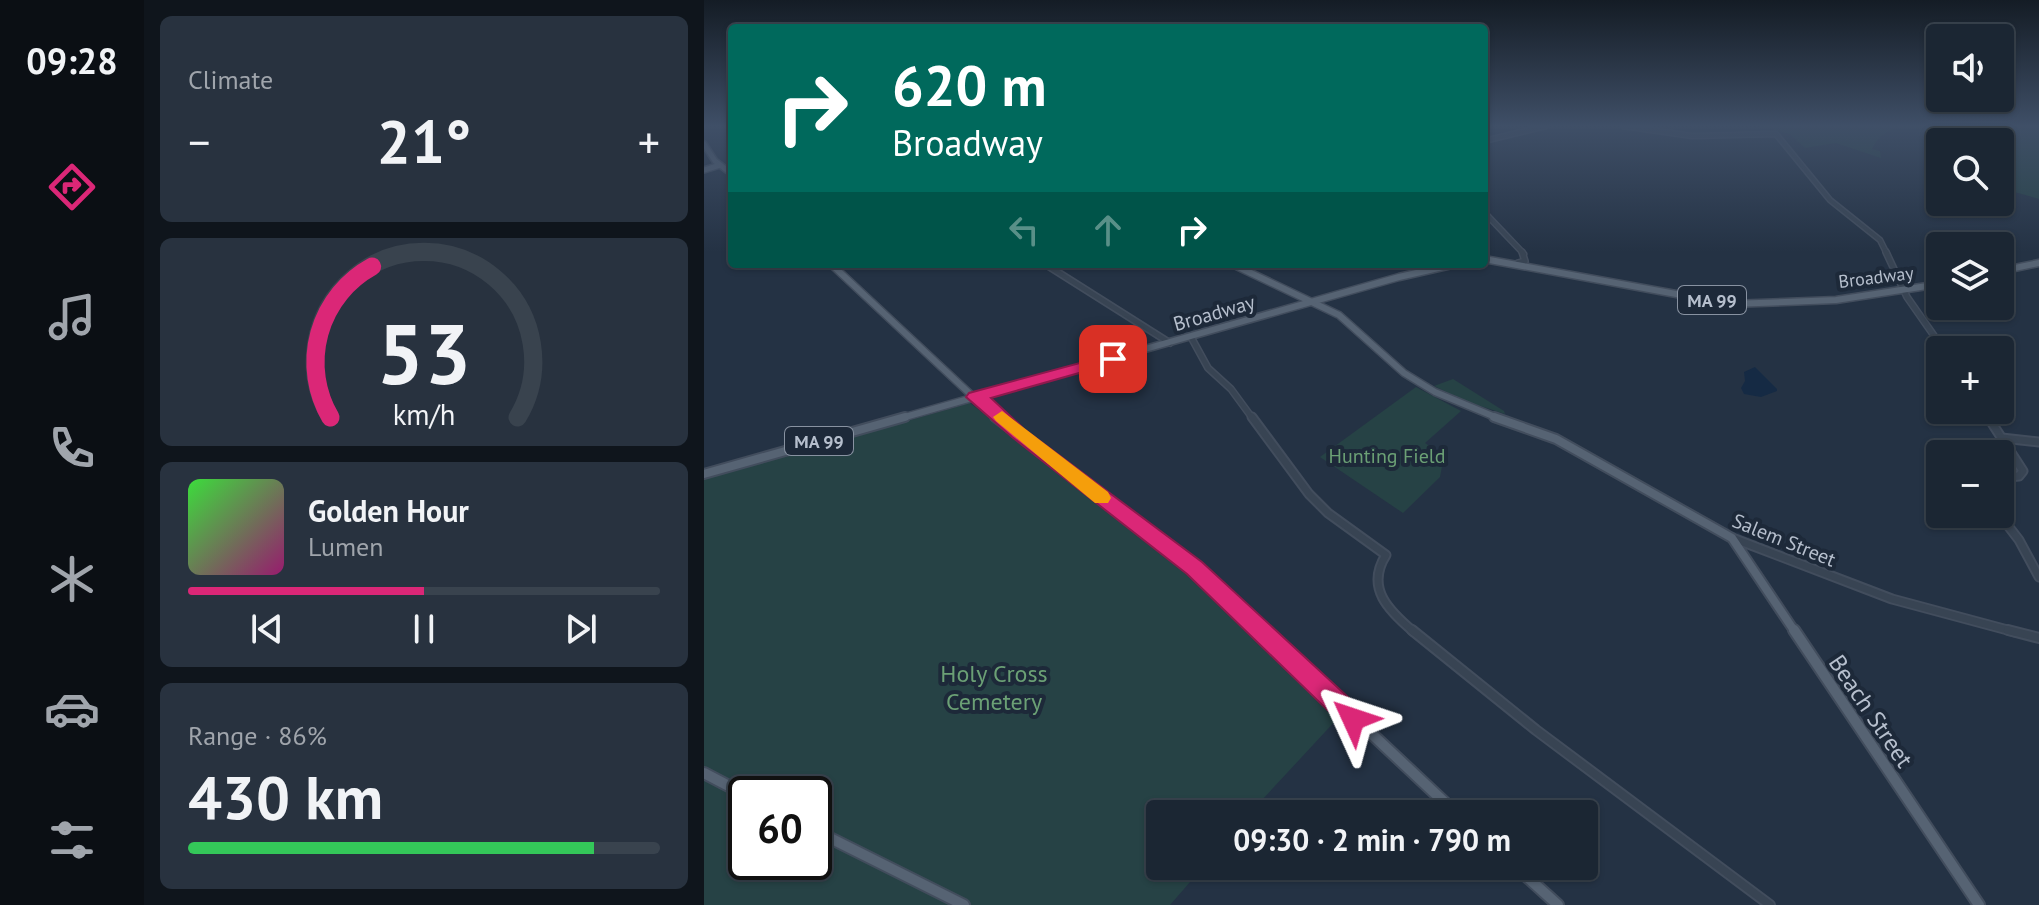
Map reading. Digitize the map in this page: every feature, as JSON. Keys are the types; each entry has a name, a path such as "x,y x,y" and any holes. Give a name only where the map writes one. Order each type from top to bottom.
{"main road":[{"name":"Broadway","path":"1488,259 1731,304 1757,305 1904,292 1926,287"},
{"path":"2014,268 2039,263"},
{"path":"837,268 975,397 980,406 1195,568 1442,800"},
{"path":"1241,268 1314,302"},
{"name":"Broadway","path":"704,474 1441,268"},
{"name":"Salem Street","path":"1314,302 1352,324 1423,386 1463,406 1566,444 1732,538"},
{"name":"Beach Street","path":"1732,538 1979,905"},
{"path":"704,773 728,786"},
{"path":"832,839 964,905"},
{"path":"1530,880 1558,905"}],"street":[{"path":"1804,168 1830,200 1880,240 1904,292 1934,336"},
{"path":"1488,216 1526,257 1526,261 1518,263"},
{"path":"1051,268 1170,343"},
{"path":"1191,337 1208,368 1231,389 1315,501 1386,555 1378,570 1378,590 1394,616 1536,730 1770,905"},
{"path":"1992,424 2002,438 2039,442"},
{"path":"2014,457 2023,472 2014,477"},
{"path":"2010,528 2039,577"},
{"name":"Salem Street","path":"1732,538 1892,599 2039,638"}],"green space":[{"path":"2014,168 2039,168 2039,199 2014,192"},
{"path":"1453,379 1505,414 1465,401 1434,386"},
{"name":"Hunting Field","path":"1416,387 1461,411 1425,443 1444,456 1440,477 1403,513 1320,457"},
{"name":"Holy Cross Cemetery","path":"970,403 1178,562 1338,718 1262,800 1146,800 1146,880 1192,880 1170,905 704,905 704,479"}],"water":[{"path":"1755,367 1777,391 1761,397 1744,394 1741,388 1745,381 1744,372"}],"slow traffic":[{"path":"1002,417 1102,498"}],"route":[{"path":"1113,359 975,397 1195,568 1353,719"}]}
